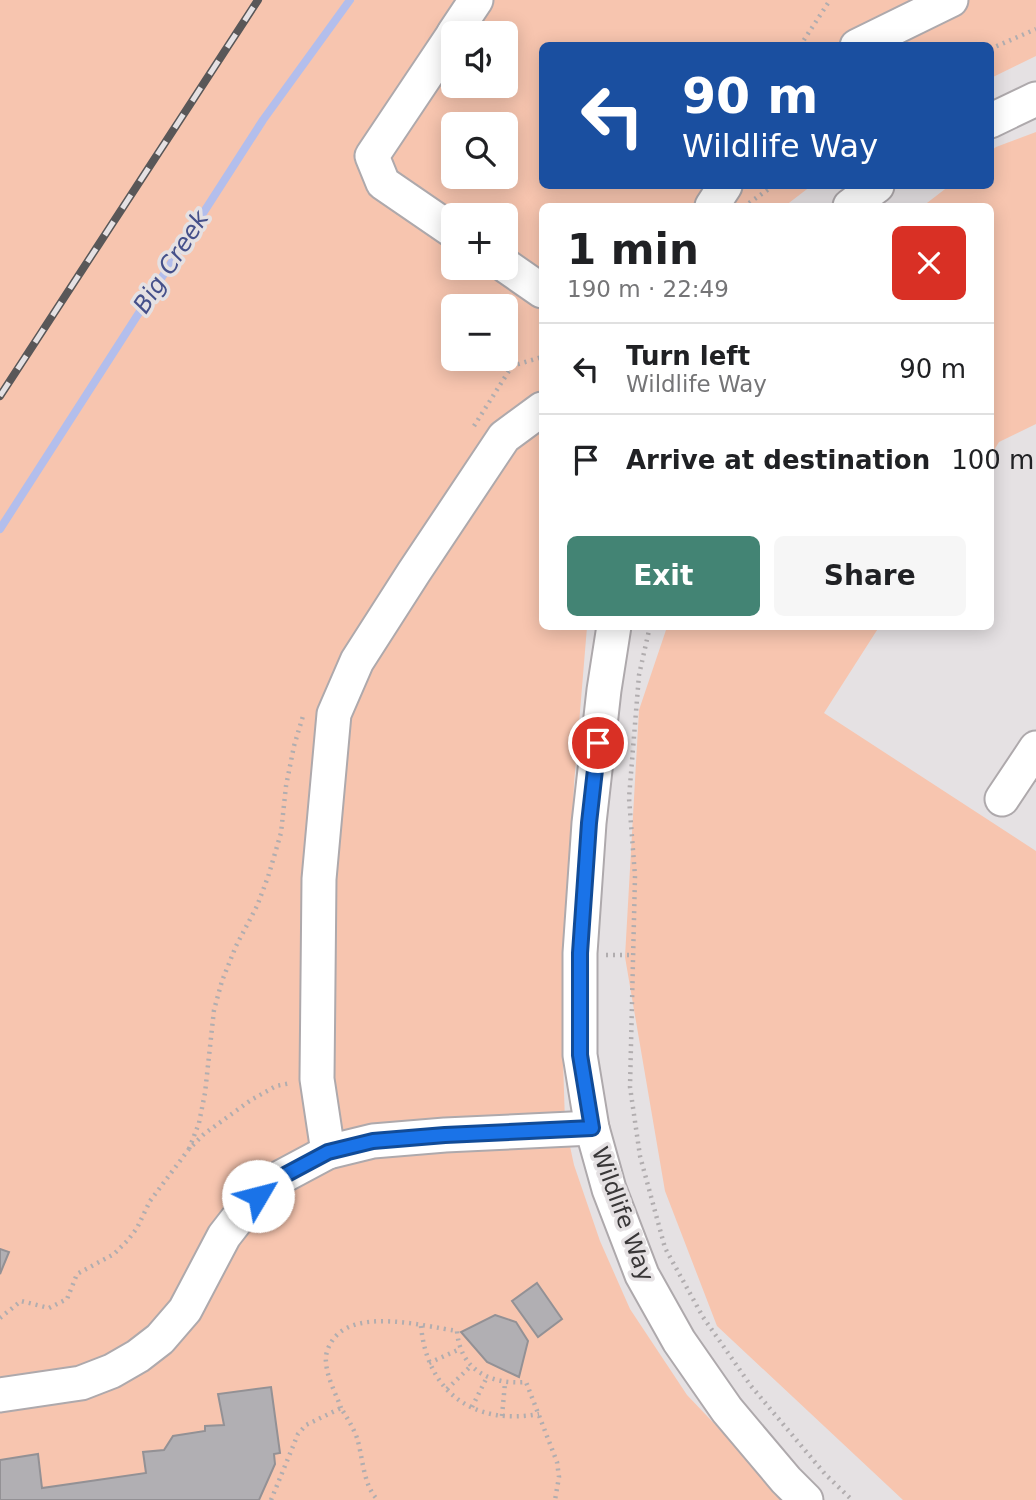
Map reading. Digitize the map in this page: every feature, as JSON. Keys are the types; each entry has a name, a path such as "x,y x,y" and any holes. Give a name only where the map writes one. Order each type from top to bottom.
{"street":[{"path":"462,21 476,0"},
{"path":"865,42 951,0"},
{"path":"441,53 372,156 383,183 441,223"},
{"path":"994,119 1036,99"},
{"path":"854,203 873,189"},
{"path":"518,275 539,289"},
{"path":"328,1152 317,1079 318,879 334,714 357,662 504,437 539,411"},
{"name":"Wildlife Way","path":"613,630 589,823 580,953 580,1055 592,1128 609,1189 642,1275 679,1342 727,1410 806,1500"},
{"path":"1002,799 1036,748"},
{"path":"0,1395 81,1383 112,1371 160,1339 185,1310 224,1236 245,1209 270,1183 328,1152 373,1141 592,1128"}],"path":[{"path":"803,42 830,0"},
{"path":"994,47 1036,29"},
{"path":"750,203 769,189"},
{"path":"518,364 539,358"},
{"path":"649,630 639,675 629,798 635,876 630,1087 640,1156 665,1248 703,1317 751,1386 825,1474 852,1500"},
{"path":"596,955 634,955"},
{"path":"0,1318 21,1301 48,1308 68,1299 77,1274 114,1254 128,1240 150,1201 189,1149 231,1114 276,1086"},
{"path":"378,1500 369,1485 357,1439 341,1408 325,1359 328,1346 335,1336 351,1326 381,1321 457,1331 460,1349 471,1366 487,1377 505,1382 526,1382 558,1462 559,1477 555,1500"},
{"path":"421,1326 429,1363 440,1381 454,1396 472,1407 502,1416 525,1417 539,1414"},
{"path":"429,1363 460,1349"},
{"path":"447,1390 471,1366"},
{"path":"472,1407 487,1377"},
{"path":"502,1416 505,1382"},
{"path":"271,1500 298,1434 306,1424 341,1408"}],"shaded area":[{"path":"0,0 1036,0 1036,56 994,77 994,42 539,42 539,189 807,189 789,203 539,203 539,630 587,630 574,784 563,1060 565,1123 574,1165 600,1241 630,1309 687,1395 787,1500 0,1500"},
{"path":"1036,132 1036,424 999,442 994,450 994,203 927,203 945,189 994,189 996,147"},
{"path":"666,630 877,630 824,713 1036,851 1036,1500 903,1500 717,1326 665,1191 625,957 639,710"}],"building":[{"path":"0,1249 9,1252 0,1274"},
{"path":"537,1283 562,1319 538,1337 512,1301"},
{"path":"495,1315 516,1322 528,1341 519,1377 487,1362 461,1332"},
{"path":"271,1387 280,1453 274,1454 275,1464 259,1500 0,1500 0,1460 38,1454 42,1488 146,1473 143,1452 164,1450 173,1436 205,1431 205,1426 224,1425 218,1394"}],"waterway":[{"name":"Big Creek","path":"0,529 263,120 350,0"}],"railway":[{"path":"0,396 258,0"}],"route":[{"path":"258,1196 270,1183 328,1152 373,1141 592,1128 580,1055 580,953 589,823 598,743"}]}
